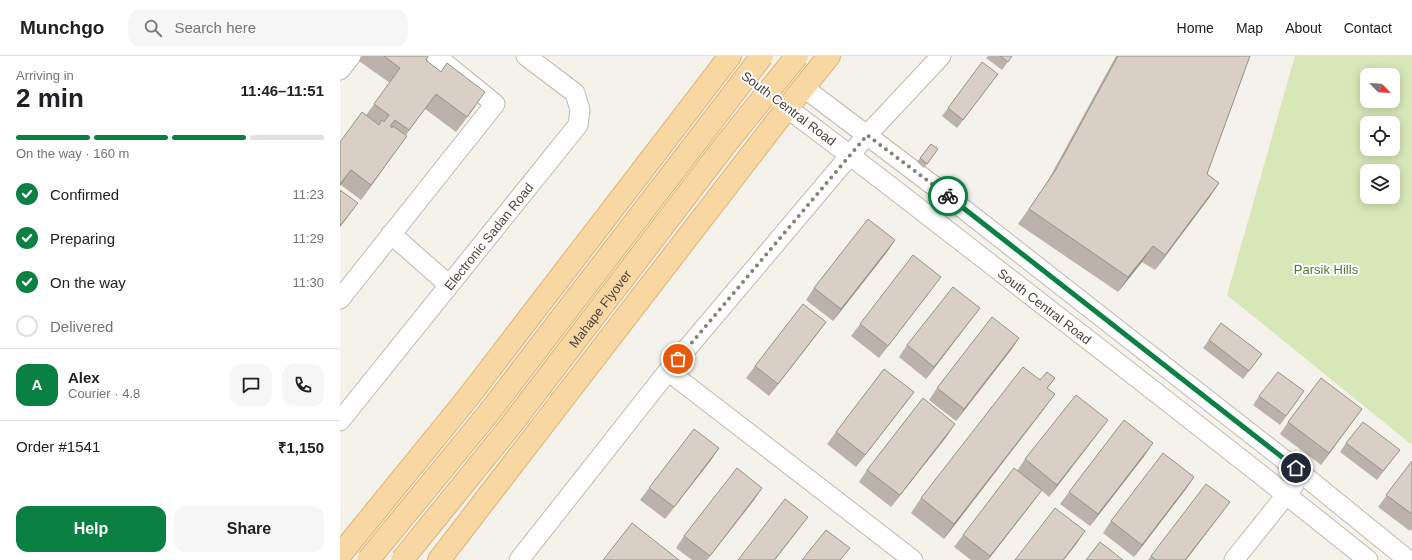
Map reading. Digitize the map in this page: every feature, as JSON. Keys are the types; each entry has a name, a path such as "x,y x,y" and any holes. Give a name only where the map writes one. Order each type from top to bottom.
{"main road":[{"name":"South Central Road","path":"763,56 804,87"},
{"name":"Mahape Flyover","path":"368,560 486,415 763,56"},
{"name":"Mahape Flyover","path":"402,560 508,430 725,145 797,56"},
{"path":"439,560 787,108 829,56"},
{"name":"South Central Road","path":"725,58 787,108"},
{"path":"340,555 466,400 725,58"}],"street":[{"path":"340,70 351,56"},
{"path":"340,299 495,104 436,56"},
{"name":"Electronic Sadan Road","path":"340,421 578,125 580,110 575,93 526,56"},
{"path":"520,560 668,371 867,135 941,56"},
{"name":"South Central Road","path":"804,87 974,217 1303,474 1408,560"},
{"name":"South Central Road","path":"787,108 957,237 1368,560"},
{"path":"957,237 974,217"},
{"path":"391,234 450,285"},
{"path":"1051,311 1068,290"},
{"path":"668,371 913,560"},
{"path":"1155,392 1175,374"},
{"path":"1234,560 1303,474"}],"green space":[{"name":"Parsik Hills","path":"1295,56 1412,56 1412,445 1227,295"}],"building":[{"path":"384,56 428,56 426,60 441,72 447,63 485,92 467,117 436,94 409,130 395,120 390,126 392,128 393,126 407,136 371,185 351,170 340,184 340,142 362,112 379,125 382,120 384,122 389,115 374,104 400,68"},
{"path":"1000,56 1012,56 1008,62"},
{"path":"1118,56 1250,56 1207,174 1219,183 1165,255 1153,246 1128,277 1029,209 1055,171"},
{"path":"982,62 998,74 963,120 948,108"},
{"path":"931,144 938,149 927,164 920,158"},
{"path":"340,190 358,203 340,226"},
{"path":"868,219 895,240 841,309 814,288"},
{"path":"913,255 941,277 888,346 860,324"},
{"path":"953,287 980,308 934,367 907,345"},
{"path":"803,304 826,322 778,384 755,366"},
{"path":"992,317 1019,338 964,409 937,388"},
{"path":"1221,323 1262,354 1249,371 1209,340"},
{"path":"1023,367 1040,380 1047,372 1055,378 1047,388 1055,394 954,524 921,498"},
{"path":"884,369 914,392 865,455 836,432"},
{"path":"1278,372 1304,391 1286,416 1259,396"},
{"path":"1321,378 1362,409 1329,453 1288,422"},
{"path":"1076,395 1108,420 1057,485 1025,459"},
{"path":"923,398 955,424 900,495 867,470"},
{"path":"1124,420 1153,443 1098,514 1069,492"},
{"path":"1363,422 1400,450 1383,471 1346,443"},
{"path":"694,429 719,448 674,507 649,488"},
{"path":"1163,453 1194,477 1142,545 1111,521"},
{"path":"1412,461 1412,514 1386,495"},
{"path":"737,468 762,488 710,556 684,536"},
{"path":"1014,468 1042,490 990,556 963,535"},
{"path":"1206,484 1230,502 1185,560 1156,560 1151,556"},
{"path":"785,499 808,517 774,560 738,560"},
{"path":"1055,508 1085,531 1063,560 1015,560"},
{"path":"632,523 679,560 603,560"},
{"path":"826,530 850,548 840,560 802,560"},
{"path":"1100,542 1123,560 1086,560"}],"way so far":[{"path":"678,359 867,135 948,196"}],"route":[{"path":"948,196 1296,468"}]}
